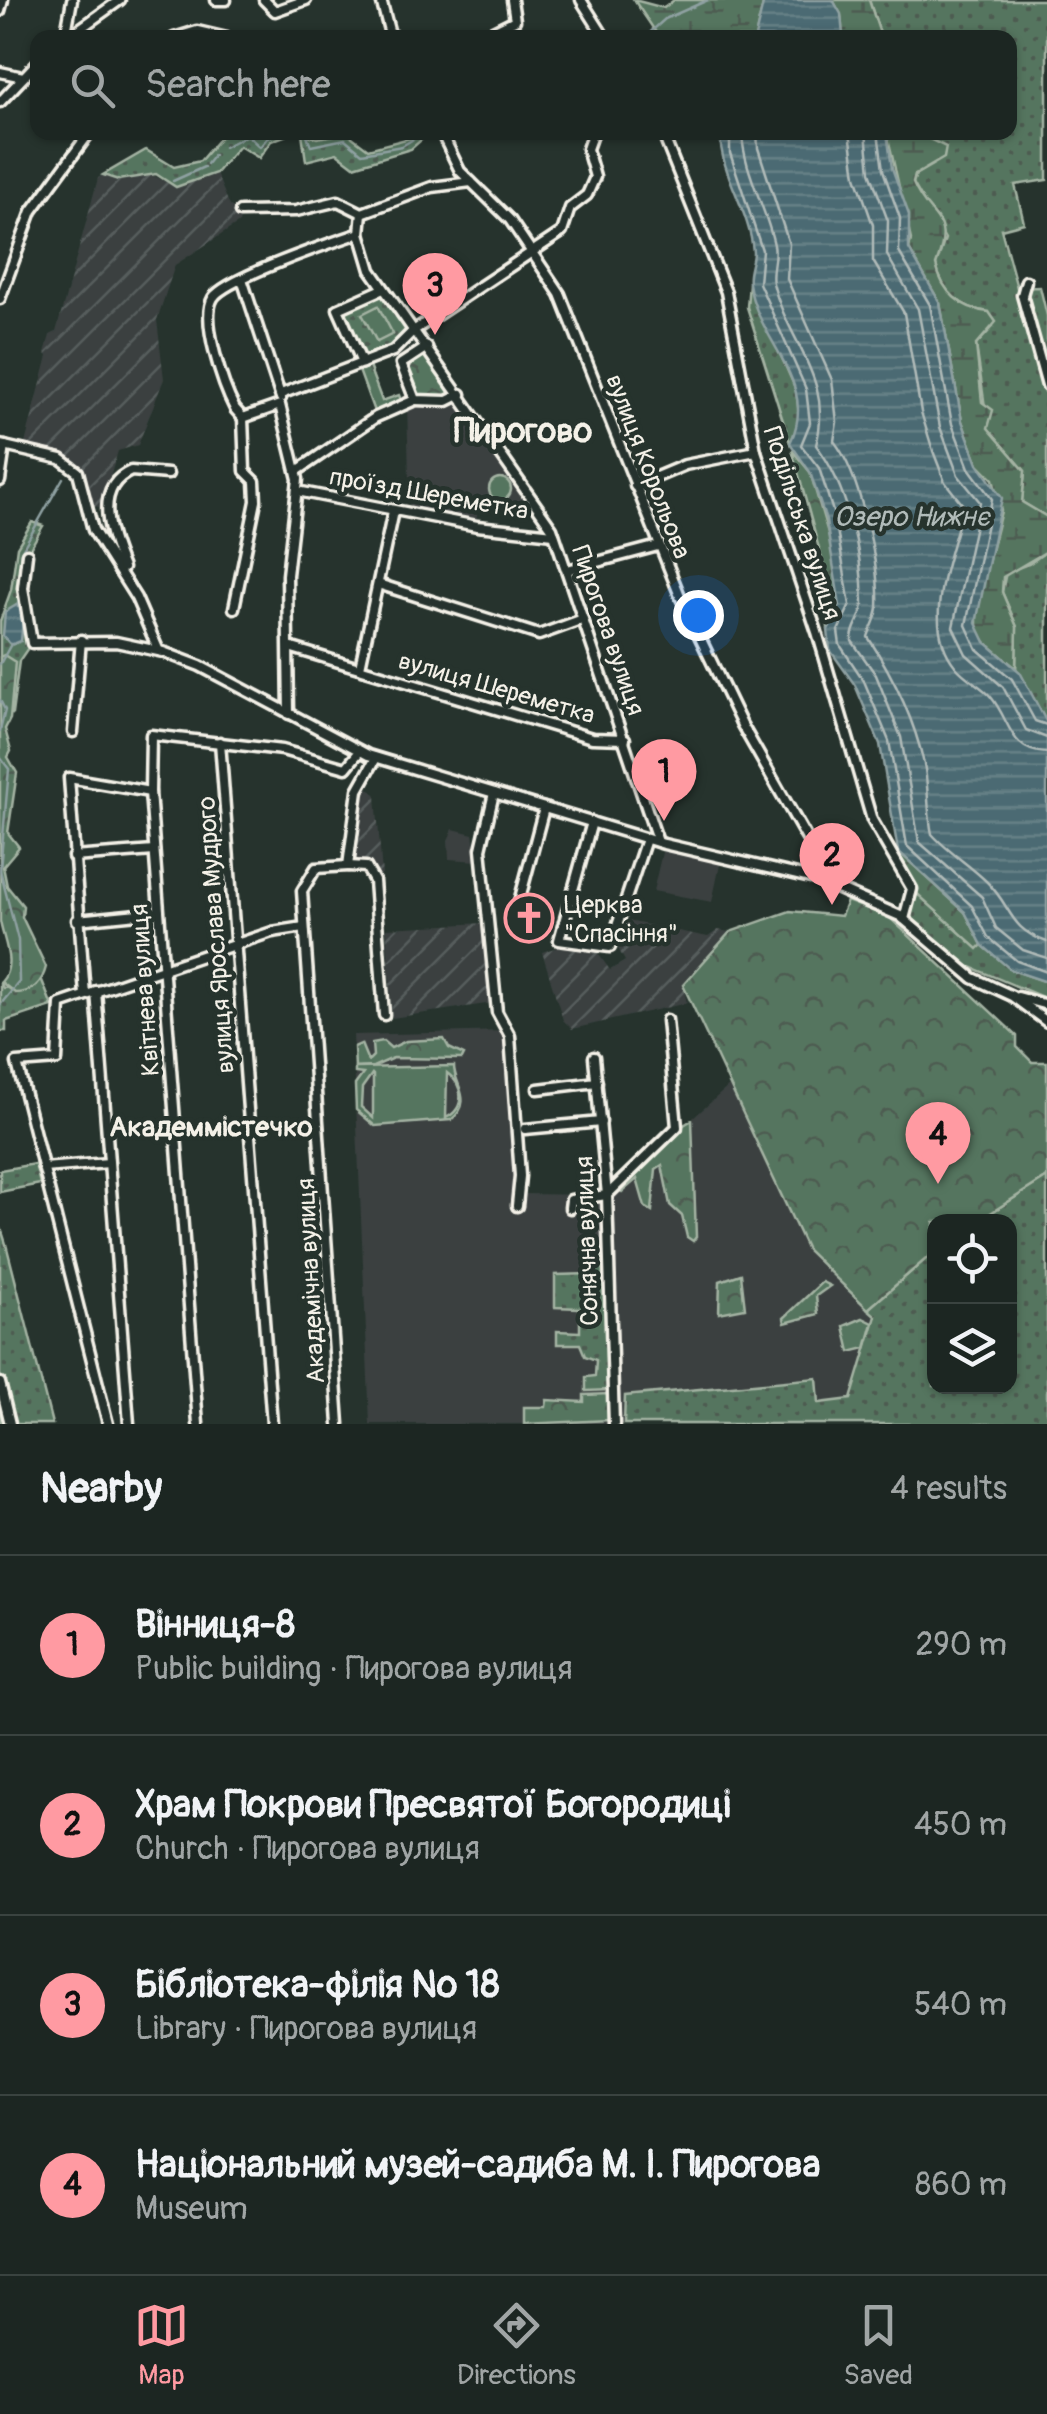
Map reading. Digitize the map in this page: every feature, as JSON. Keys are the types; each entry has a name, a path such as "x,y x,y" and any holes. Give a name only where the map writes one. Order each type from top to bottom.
{"street":[{"path":"0,10 2,0"},
{"path":"67,30 72,0"},
{"path":"77,30 120,0"},
{"path":"216,0 226,0"},
{"path":"264,0 272,11 306,0"},
{"path":"381,0 389,30"},
{"path":"495,30 514,20 512,0"},
{"path":"581,0 600,30"},
{"path":"0,102 30,71"},
{"path":"0,72 24,77"},
{"path":"0,299 32,210 84,140"},
{"name":"вулиця Корольова","path":"445,140 458,168 534,253 560,294 658,546 742,726 823,867 823,883"},
{"path":"281,394 392,351 414,331 564,230 570,208 590,190 596,169 587,148 590,140"},
{"name":"Подільська вулиця","path":"665,140 726,292 756,451 817,632 875,828 912,889 904,919"},
{"path":"240,212 296,211 338,201 362,213 432,187 471,182"},
{"name":"Пирогова вулиця","path":"362,213 360,233 370,268 461,394 554,534 658,842"},
{"path":"234,608 256,502 255,480 245,471 244,418 232,404 208,316 216,294 242,279 360,233"},
{"path":"242,279 281,394 280,405 297,471 288,560 289,714"},
{"path":"1026,281 1022,294 1047,386"},
{"path":"362,363 339,307 383,289"},
{"path":"415,400 402,363 426,347"},
{"path":"297,471 376,417 415,400 448,402 461,394"},
{"path":"244,418 280,405"},
{"path":"0,481 2,446 71,464 78,472 94,530 124,578"},
{"path":"635,486 685,464 756,451"},
{"path":"163,652 150,639 124,578 107,522 113,486 131,470 168,474"},
{"name":"проїзд Шереметка","path":"297,491 393,511 554,534"},
{"name":"вулиця Шереметка","path":"360,667 393,511"},
{"path":"568,570 658,546"},
{"path":"26,554 23,588 30,642 82,640 163,652 200,666 376,758 646,839 823,883 904,919 968,974 1012,996 1047,1022"},
{"path":"378,584 539,635 583,618"},
{"path":"73,732 82,640"},
{"name":"вулиця Шереметка","path":"289,647 592,738 624,740"},
{"name":"Квітнева вулиця","path":"198,1424 158,912 150,792 151,735 220,742"},
{"path":"220,742 289,752 346,768 360,751"},
{"name":"вулиця Ярослава Мудрого","path":"220,742 272,1424"},
{"path":"376,758 358,790 348,866 366,867 374,881 384,1015"},
{"path":"85,995 69,778 150,792"},
{"path":"494,793 481,848 497,1012 510,1036 517,1206"},
{"path":"519,902 544,808"},
{"path":"592,822 559,940 610,947 646,839"},
{"path":"73,856 154,851"},
{"name":"Академічна вулиця","path":"338,1424 326,1187 304,927 305,881 316,868 348,866"},
{"path":"78,920 158,912"},
{"path":"108,1424 17,1063 55,1062 60,1004 236,944 304,927"},
{"path":"96,991 130,1424"},
{"path":"1012,996 1047,1005"},
{"path":"570,1208 571,1200 582,1196 607,1195 677,1127 667,1020"},
{"name":"Сонячна вулиця","path":"594,1056 607,1195 614,1424"},
{"path":"538,1089 596,1082"},
{"path":"524,1129 600,1122"},
{"path":"43,1168 109,1163"},
{"path":"0,1383 10,1424"}],"shaded area":[{"path":"146,172 176,187 216,173 230,206 242,212 239,223 175,265 157,320 164,379 138,445 118,451 101,507 88,506 71,464 23,451 48,356 45,353 50,335 56,332 98,178 103,175 118,180"},
{"path":"461,394 536,503 477,507 477,526 410,515 407,404"},
{"path":"362,781 376,795 382,875 373,876 348,866"},
{"path":"453,829 473,834 478,861 449,859 448,840"},
{"path":"664,844 721,860 712,902 653,891"},
{"path":"628,921 708,937 718,930 730,932 683,985 687,1003 572,1029 563,1020 542,952 570,943 594,948 610,970 625,961 616,945"},
{"path":"485,923 493,1003 392,1018 386,928"},
{"path":"506,1031 521,1194 607,1195 730,1085 807,1250 876,1315 851,1399 818,1403 816,1378 625,1397 624,1424 370,1424 353,1035"}],"green space":[{"path":"634,0 664,8 674,0 764,0 757,30 654,30"},
{"path":"833,0 869,0 879,30 842,30 841,15"},
{"path":"869,0 1047,0 1047,180 1015,185 1024,223 1001,229 1017,288 1040,287 1047,316 1047,517 1022,502 1025,471 988,428 976,345 993,327 989,312 954,298 943,283 936,265 945,239 913,183 928,140 1017,140 1017,30 879,30"},
{"path":"218,140 274,140 259,158 239,146 216,173 176,187 156,174 118,180 103,175 146,150 174,167 200,161"},
{"path":"303,140 356,140 368,149 402,140 421,140 411,149 354,166 337,153 306,161"},
{"path":"889,140 932,140 946,147 944,158 915,175 913,183 941,227 943,236 936,265 943,283 962,303 989,312 996,322 976,345 982,402 993,410 988,428 1025,471 1022,502 1047,517 1047,551 1003,577 1002,592 1017,627 1016,668 985,642 977,629 977,608 1001,511 993,479 978,464 962,421 940,303 909,249 911,240"},
{"path":"749,283 796,390 800,422 790,443 747,307"},
{"path":"383,289 413,331 393,351 362,363 340,305"},
{"path":"378,306 393,334 377,342 362,314"},
{"path":"427,347 461,394 447,401 418,402 402,362"},
{"path":"367,361 382,401 399,395 403,405 376,417 357,365"},
{"path":"792,450 810,472 835,557 840,606 828,630 827,578"},
{"path":"500,478 508,481 508,497 500,500 492,497 489,489 492,481"},
{"path":"32,522 43,526 27,554 23,575 30,645 19,661 12,714 0,712 0,621 11,590 17,547"},
{"path":"1047,551 1047,723 1016,668 1017,627 1002,592 1006,572 1029,564"},
{"path":"4,655 15,662 10,719 5,729 11,751 8,757 17,773 8,833 19,847 3,866 7,886 23,906 22,917 46,967 35,986 15,993 1,982 9,960 0,921 0,657"},
{"path":"898,851 965,912 982,945 978,949 912,889 891,856"},
{"path":"912,889 978,948 982,945 1012,970 1047,982 1047,999 968,966 907,914"},
{"path":"847,901 889,917 1017,1036 1017,1047 1032,1062 1047,1062 1047,1177 989,1214 927,1214 927,1258 868,1309 807,1250 683,985 730,932 790,911 841,916"},
{"path":"41,978 52,1006 6,1021 6,1031 0,1031 0,982 3,988 36,986"},
{"path":"444,1039 449,1048 464,1055 462,1059 393,1058 373,1067 355,1068 354,1047 361,1044 368,1061 373,1056 372,1043 383,1041 391,1048 406,1041"},
{"path":"454,1066 462,1093 462,1106 451,1120 375,1126 356,1110 355,1085 363,1074 355,1073 355,1068","holes":["447,1073 457,1084 460,1103 446,1118","373,1075 373,1118 361,1107 362,1088"]},
{"path":"692,1120 696,1237 693,1241 687,1237 682,1216 670,1205 662,1165 656,1169 652,1211 645,1207 637,1179 622,1192 615,1187 674,1131"},
{"path":"35,1164 40,1184 0,1192 0,1170"},
{"path":"1047,1177 1047,1424 624,1424 625,1396 817,1378 819,1403 851,1399 876,1316 868,1309 927,1258 927,1394 1017,1394 1017,1214 989,1214"},
{"path":"0,1225 6,1244 52,1424 0,1424"},
{"path":"607,1253 610,1390 586,1391 586,1377 595,1376 596,1360 585,1356 580,1344 557,1344 557,1331 580,1332 580,1308 555,1307 555,1275 592,1274 592,1254"},
{"path":"741,1274 745,1308 719,1313 720,1281"},
{"path":"822,1282 830,1286 816,1296 818,1314 785,1323 784,1318"},
{"path":"863,1318 873,1323 866,1348 850,1352 844,1326"},
{"path":"609,1394 610,1420 524,1424 524,1407 546,1407 547,1400 584,1402 584,1395"}],"water":[{"path":"764,0 833,0 841,14 842,30 757,30"},
{"name":"Озеро Нижнє","path":"720,140 888,140 892,168 909,215 909,249 940,303 962,421 978,464 1002,498 976,623 985,642 1020,672 1047,723 1047,982 1011,970 982,945 965,912 898,851 880,744 855,685 830,650 828,630 840,606 826,521 810,472 790,443 797,421 797,400 784,362 754,304 749,279 751,237"},
{"path":"18,604 24,609 21,641 11,645 3,636 5,612"}],"waterway":[{"path":"653,30 665,19 708,0"},
{"path":"224,147 237,140"},
{"path":"252,140 260,147 265,140"},
{"path":"309,140 311,146 340,140"},
{"path":"346,140 362,153 402,146 412,140"},
{"path":"207,164 214,155"},
{"path":"173,181 204,167"},
{"path":"18,607 21,552 63,478"},
{"path":"0,664 11,644"},
{"path":"0,700 5,710 0,731"},
{"path":"0,757 9,769 0,870 18,940 19,982 0,1005"}],"place":[{"name":"Бібліотека-філія № 18","path":"435,335"},
{"name":"Вінниця-8","path":"664,821"},
{"name":"Храм Покрови Пресвятої Богородиці","path":"832,905"},
{"name":"Церква \"Спасіння\"","path":"529,918"},
{"name":"Національний музей-садиба М. І. Пирогова","path":"938,1184"}],"district":[{"name":"Пирогово","path":"523,430"},
{"name":"Академмістечко","path":"211,1126"}]}
